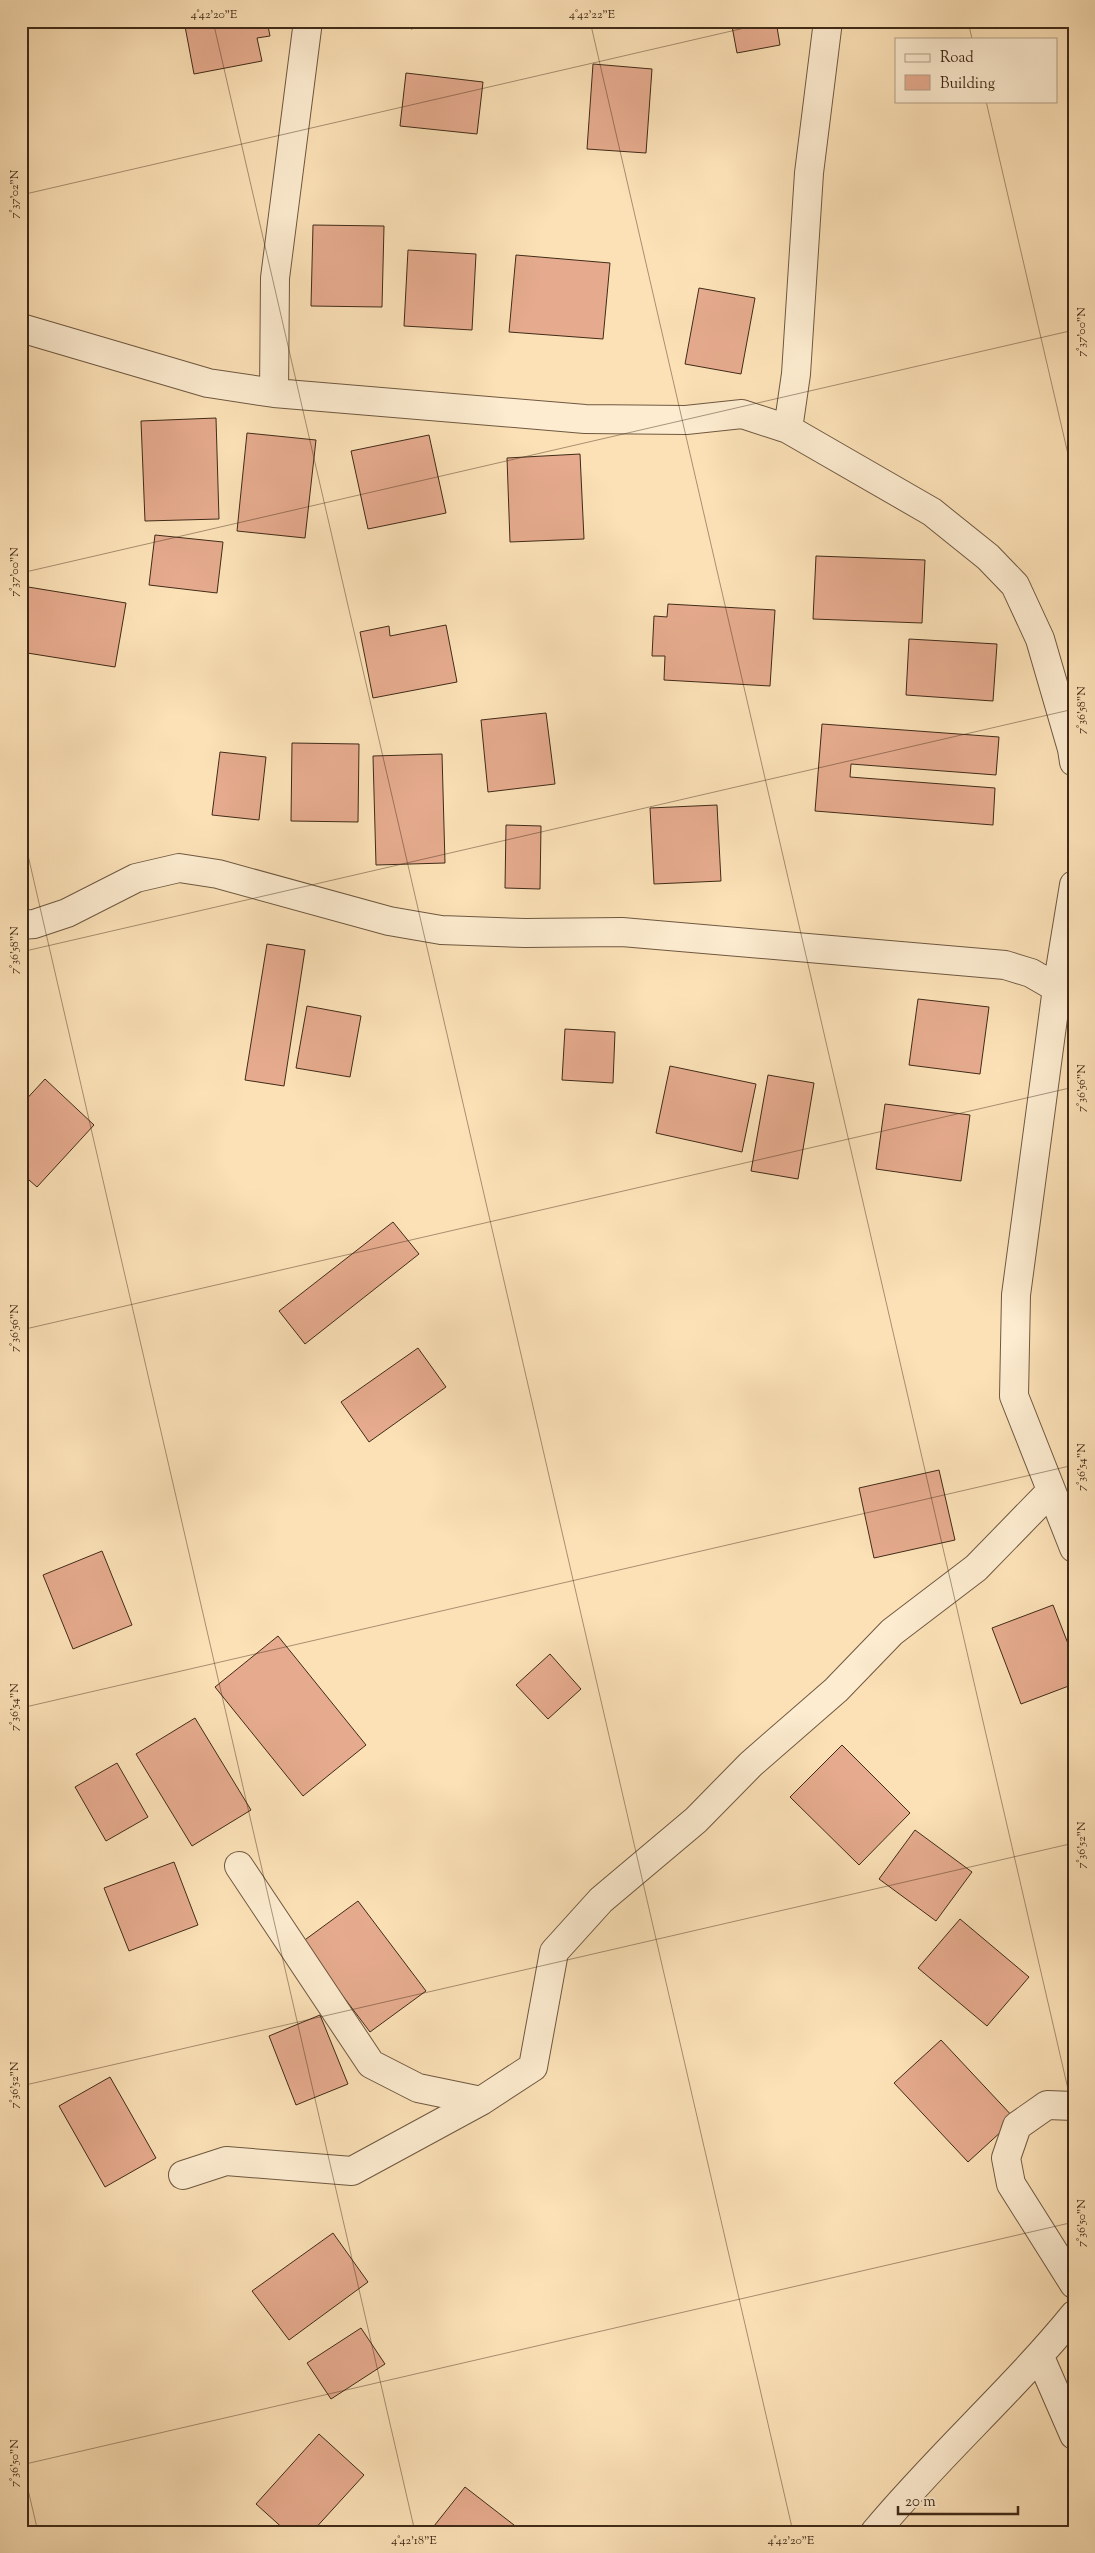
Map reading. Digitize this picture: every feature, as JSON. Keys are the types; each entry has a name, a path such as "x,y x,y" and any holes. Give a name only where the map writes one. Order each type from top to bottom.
{"street":[{"path":"274,393 275,278 308,21"},
{"path":"788,429 796,374 809,173 828,21"},
{"path":"21,328 208,383 274,393 585,419 686,420 742,414 788,429 932,512 988,557 1015,585 1040,639 1072,749 1074,762"},
{"path":"21,924 34,924 67,913 136,878 179,868 218,874 389,921 442,930 525,934 622,932 1005,965 1031,973 1057,988"},
{"path":"1074,885 1057,988 1016,1296 1013,1347 1014,1396 1050,1492 1074,1548"},
{"path":"183,2175 226,2161 352,2171 481,2101 533,2067 554,1952 601,1900 696,1820 751,1764 836,1690 892,1632 976,1568 1050,1492"},
{"path":"239,1866 371,2064 418,2088 481,2101"},
{"path":"1074,2106 1047,2105 1017,2126 1006,2158 1011,2184 1074,2284"},
{"path":"875,2532 908,2491 1040,2357 1074,2315"},
{"path":"1040,2357 1074,2435"}],"building":[{"path":"184,21 267,21 270,36 257,38 262,61 194,74"},
{"path":"409,21 442,21 411,29"},
{"path":"731,21 776,21 780,45 737,53"},
{"path":"593,64 652,69 646,153 587,149"},
{"path":"406,73 483,82 477,134 400,126"},
{"path":"313,225 384,226 382,307 311,306"},
{"path":"408,250 476,254 472,330 404,326"},
{"path":"516,255 610,263 603,339 509,332"},
{"path":"699,288 755,298 741,374 685,364"},
{"path":"216,418 219,519 145,521 141,421"},
{"path":"247,433 316,440 305,538 237,531"},
{"path":"429,435 446,513 368,529 351,451"},
{"path":"580,454 584,539 510,542 507,458"},
{"path":"155,535 223,542 217,593 149,585"},
{"path":"816,556 925,560 922,623 813,619"},
{"path":"22,586 126,603 115,667 21,652"},
{"path":"668,604 775,610 770,686 664,680 665,656 652,656 654,616 667,617"},
{"path":"446,625 457,682 373,698 360,632 389,626 390,636"},
{"path":"909,639 997,644 993,701 906,695"},
{"path":"546,713 555,784 488,792 481,720"},
{"path":"822,724 999,737 996,775 851,764 850,777 995,788 993,825 815,811"},
{"path":"292,743 359,744 358,822 291,821"},
{"path":"220,752 266,757 259,820 212,815"},
{"path":"442,754 445,863 376,865 373,756"},
{"path":"717,805 721,881 654,884 650,808"},
{"path":"506,825 541,826 540,889 505,888"},
{"path":"267,944 305,950 284,1086 245,1080"},
{"path":"918,999 989,1007 980,1074 909,1065"},
{"path":"307,1006 361,1016 350,1077 296,1068"},
{"path":"565,1029 615,1032 613,1083 562,1080"},
{"path":"670,1066 756,1084 742,1152 656,1133"},
{"path":"768,1075 814,1083 798,1179 751,1171"},
{"path":"45,1079 94,1125 37,1187 21,1173 21,1105"},
{"path":"885,1104 970,1115 961,1181 876,1169"},
{"path":"393,1222 419,1254 305,1344 279,1311"},
{"path":"418,1348 446,1387 369,1442 341,1402"},
{"path":"939,1470 955,1540 874,1558 859,1488"},
{"path":"102,1551 132,1625 73,1649 43,1575"},
{"path":"1053,1605 1074,1659 1074,1684 1021,1704 992,1628"},
{"path":"278,1636 366,1745 303,1796 215,1687"},
{"path":"550,1654 581,1689 548,1719 516,1685"},
{"path":"195,1718 251,1810 192,1846 136,1754"},
{"path":"842,1745 910,1813 859,1865 790,1797"},
{"path":"117,1763 148,1817 106,1841 75,1787"},
{"path":"915,1830 972,1872 936,1921 879,1879"},
{"path":"174,1862 198,1925 129,1951 104,1888"},
{"path":"358,1901 426,1991 370,2032 302,1942"},
{"path":"960,1919 1029,1977 987,2026 918,1968"},
{"path":"320,2015 348,2084 296,2105 269,2036"},
{"path":"941,2040 1015,2119 968,2162 894,2083"},
{"path":"110,2077 156,2158 105,2187 59,2106"},
{"path":"333,2233 368,2282 289,2340 252,2291"},
{"path":"361,2328 385,2364 331,2399 307,2363"},
{"path":"319,2434 364,2475 312,2532 287,2532 256,2504"},
{"path":"465,2487 523,2532 441,2532 434,2526"}]}
